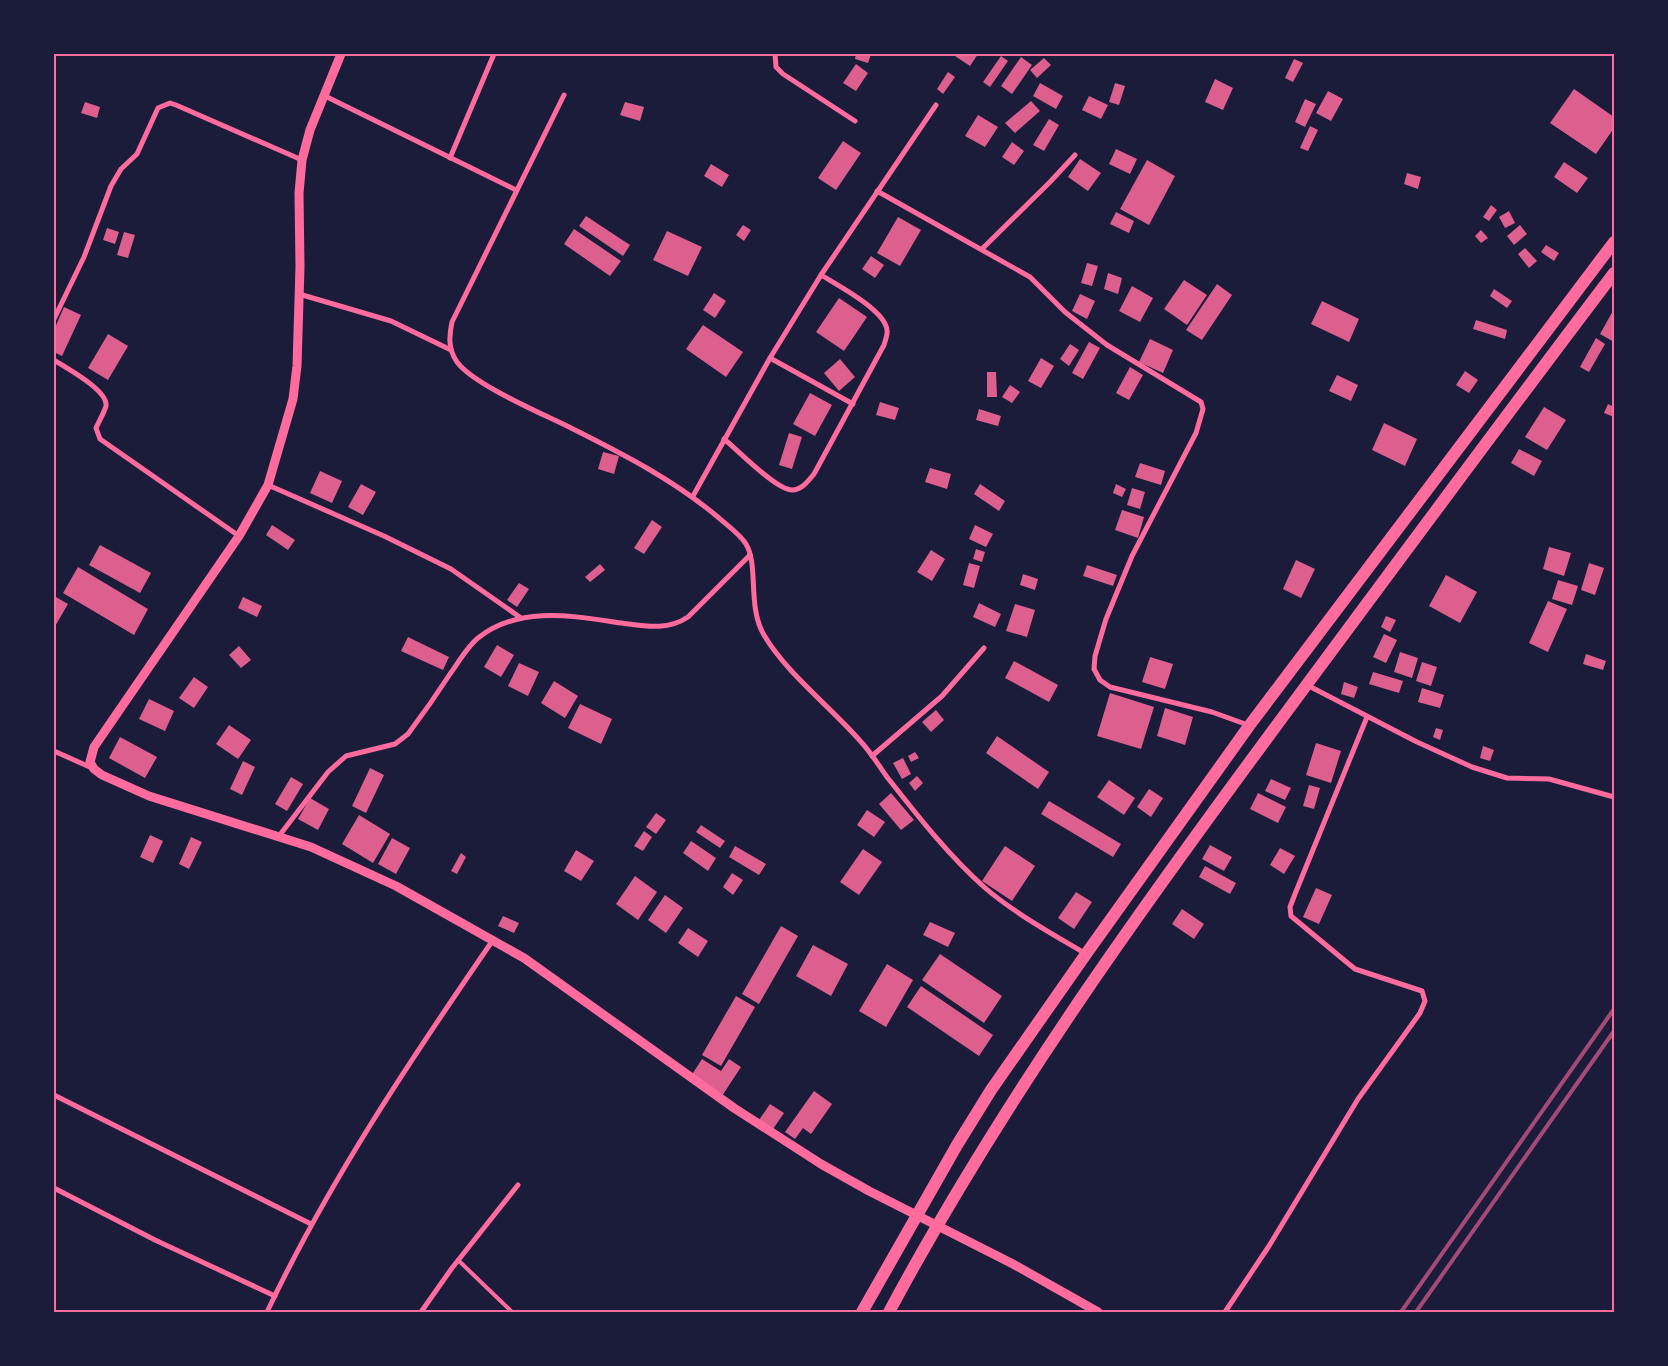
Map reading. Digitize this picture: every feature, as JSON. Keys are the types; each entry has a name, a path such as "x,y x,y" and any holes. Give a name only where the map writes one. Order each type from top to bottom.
{"highway":[{"path":"862,1312 916,1214 991,1090 1086,954 1249,726 1614,242"},
{"path":"889,1312 936,1224 997,1123 1057,1031 1187,845 1614,273"}],"street":[{"path":"94,769 90,762 94,747 239,536 268,485 293,399 299,294 299,193 302,160 310,130 341,54"},
{"path":"450,158 494,54"},
{"path":"775,54 776,67 782,74 855,121"},
{"path":"564,95 452,322 448,338 457,363 472,376 510,398 647,467 693,496 736,533 746,544 750,555 753,602 764,635 779,656 863,744 917,814 983,886 1007,906 1086,954"},
{"path":"325,96 516,190"},
{"path":"54,319 84,257 110,186 121,169 137,154 158,108 170,103 176,105 302,160"},
{"path":"693,496 770,358 820,275 936,105"},
{"path":"982,248 1075,155"},
{"path":"877,191 982,248 1030,277 1065,312 1107,345 1201,402 1203,408 1196,433 1132,556 1106,619 1095,656 1094,670 1100,680 1110,687 1212,712 1249,726"},
{"path":"724,439 770,480 781,487 793,490 804,486 814,474 884,346 887,330 883,319 870,307 820,275"},
{"path":"299,294 391,321 451,350"},
{"path":"770,358 853,404"},
{"path":"54,360 95,388 105,400 106,406 96,428 100,439 239,536"},
{"path":"268,485 384,536 450,569 481,588 521,618"},
{"path":"279,836 328,772 346,756 395,744 408,734 476,639 495,627 521,618 567,615 639,626 664,627 676,625 688,617 750,555"},
{"path":"872,756 942,696 984,648"},
{"path":"1307,684 1367,717 1472,767 1508,778 1549,779 1614,796"},
{"path":"1225,1312 1269,1246 1358,1099 1420,1013 1425,1001 1422,990 1355,969 1291,916 1290,907 1292,900 1367,717"},
{"path":"54,750 149,796 311,847 372,874 524,958 734,1108 821,1164 1013,1264 1098,1312"},
{"path":"267,1312 323,1201 443,1012 493,940"},
{"path":"54,1095 311,1224"},
{"path":"421,1312 458,1260 518,1185"},
{"path":"54,1188 155,1240 275,1296"}],"lane":[{"path":"458,1260 512,1312"}],"building":[{"path":"856,54 871,54 868,63 855,59"},
{"path":"952,54 978,54 970,66"},
{"path":"1001,56 1008,61 990,87 983,82"},
{"path":"1021,57 1032,65 1012,94 1001,86"},
{"path":"1044,58 1051,65 1037,78 1030,70"},
{"path":"1294,59 1303,63 1293,82 1285,78"},
{"path":"856,64 868,73 856,91 843,83"},
{"path":"948,72 955,77 943,94 937,89"},
{"path":"1215,79 1233,88 1223,110 1205,102"},
{"path":"1040,83 1063,96 1056,109 1033,96"},
{"path":"1115,83 1125,86 1119,105 1109,102"},
{"path":"1574,89 1614,117 1614,128 1596,154 1550,123"},
{"path":"1328,91 1343,99 1331,121 1316,113"},
{"path":"1089,96 1108,105 1101,119 1082,110"},
{"path":"1305,99 1316,104 1305,127 1295,122"},
{"path":"1031,101 1040,111 1015,133 1005,123"},
{"path":"85,102 100,107 97,118 81,113"},
{"path":"625,102 644,107 640,121 620,115"},
{"path":"978,115 998,127 985,147 965,136"},
{"path":"1049,119 1059,125 1044,151 1033,145"},
{"path":"1310,126 1318,130 1308,151 1300,148"},
{"path":"843,141 861,153 836,190 818,178"},
{"path":"1012,142 1024,151 1014,165 1002,157"},
{"path":"1116,149 1137,159 1130,174 1109,164"},
{"path":"1080,159 1101,173 1088,191 1068,177"},
{"path":"1147,160 1175,176 1149,225 1120,209"},
{"path":"1564,162 1588,178 1577,193 1554,177"},
{"path":"711,164 729,175 722,187 704,176"},
{"path":"1407,173 1421,177 1418,189 1404,184"},
{"path":"1491,205 1497,210 1489,221 1483,217"},
{"path":"1509,211 1515,223 1505,228 1499,217"},
{"path":"1116,212 1134,221 1129,233 1110,224"},
{"path":"586,216 630,245 623,256 579,226"},
{"path":"898,217 921,230 900,266 877,253"},
{"path":"743,225 751,230 744,241 736,235"},
{"path":"1520,225 1527,234 1514,245 1507,236"},
{"path":"107,228 119,232 115,244 103,240"},
{"path":"574,229 621,261 610,276 564,244"},
{"path":"1481,230 1488,238 1481,243 1475,236"},
{"path":"667,231 702,247 688,276 653,260"},
{"path":"124,232 135,235 128,258 117,255"},
{"path":"1546,245 1559,253 1554,261 1541,252"},
{"path":"1525,248 1537,261 1529,268 1518,254"},
{"path":"871,256 884,265 875,278 862,269"},
{"path":"1087,263 1098,266 1092,286 1081,283"},
{"path":"1108,273 1122,278 1118,294 1104,289"},
{"path":"1184,280 1207,295 1187,325 1164,309"},
{"path":"1217,284 1232,295 1202,340 1186,330"},
{"path":"1132,286 1153,298 1140,322 1119,311"},
{"path":"1494,289 1512,301 1507,308 1490,296"},
{"path":"714,293 726,301 715,318 703,310"},
{"path":"1080,294 1095,301 1087,319 1072,311"},
{"path":"839,298 867,317 844,351 816,332"},
{"path":"1322,301 1359,319 1349,342 1311,324"},
{"path":"64,307 81,315 62,356 54,352 54,330"},
{"path":"1614,309 1614,342 1600,334"},
{"path":"1476,320 1507,330 1505,339 1473,329"},
{"path":"703,325 743,352 726,377 686,349"},
{"path":"108,334 128,346 108,380 88,368"},
{"path":"1596,338 1605,344 1589,372 1580,367"},
{"path":"1150,339 1173,350 1163,373 1139,362"},
{"path":"1089,342 1100,348 1083,379 1072,373"},
{"path":"1070,344 1079,350 1069,366 1060,359"},
{"path":"1041,358 1054,366 1041,388 1028,381"},
{"path":"840,359 855,377 839,391 824,373"},
{"path":"1130,367 1143,375 1129,400 1116,393"},
{"path":"1465,371 1478,380 1469,393 1456,385"},
{"path":"987,372 996,372 997,397 987,397"},
{"path":"1337,375 1358,385 1351,401 1329,391"},
{"path":"1010,385 1020,392 1012,403 1002,397"},
{"path":"810,393 832,405 815,436 793,424"},
{"path":"880,402 899,408 895,420 876,415"},
{"path":"1608,404 1614,407 1614,417 1604,413"},
{"path":"1544,407 1566,420 1547,450 1525,437"},
{"path":"979,409 1001,416 998,426 976,420"},
{"path":"1384,423 1417,439 1405,466 1372,450"},
{"path":"789,433 802,437 792,469 779,465"},
{"path":"1519,449 1542,461 1534,476 1511,463"},
{"path":"603,452 619,456 614,474 598,469"},
{"path":"1140,463 1165,471 1161,485 1135,477"},
{"path":"930,468 951,474 947,489 925,482"},
{"path":"320,471 342,481 332,503 310,493"},
{"path":"361,484 376,492 363,515 348,507"},
{"path":"980,484 1005,501 999,511 974,494"},
{"path":"1116,484 1126,489 1122,497 1113,493"},
{"path":"1132,488 1145,492 1140,509 1127,505"},
{"path":"1122,510 1144,517 1138,538 1115,530"},
{"path":"652,520 662,527 644,554 634,548"},
{"path":"272,525 295,540 288,550 266,535"},
{"path":"975,525 993,534 986,547 969,539"},
{"path":"100,545 151,573 140,593 89,565"},
{"path":"1549,547 1571,553 1564,576 1543,569"},
{"path":"976,549 985,552 982,562 973,559"},
{"path":"931,550 945,559 932,581 917,572"},
{"path":"1296,560 1315,569 1301,598 1283,589"},
{"path":"969,563 980,566 974,588 963,585"},
{"path":"1589,563 1604,568 1595,595 1581,590"},
{"path":"600,564 605,570 590,582 585,577"},
{"path":"1087,565 1117,575 1113,586 1083,576"},
{"path":"78,567 148,609 134,635 63,593"},
{"path":"1023,574 1038,579 1035,590 1020,585"},
{"path":"1446,575 1477,592 1460,623 1429,606"},
{"path":"1558,580 1578,586 1572,605 1552,599"},
{"path":"519,583 529,589 517,607 507,600"},
{"path":"54,596 68,604 54,628"},
{"path":"243,597 262,606 257,617 238,608"},
{"path":"1548,601 1567,609 1548,652 1529,643"},
{"path":"979,603 1001,614 995,627 973,617"},
{"path":"1015,604 1035,610 1027,637 1006,631"},
{"path":"1386,616 1396,620 1390,632 1381,627"},
{"path":"1384,634 1397,640 1386,663 1373,657"},
{"path":"408,637 449,657 443,670 401,651"},
{"path":"497,645 514,655 501,677 484,667"},
{"path":"239,646 251,660 241,668 229,655"},
{"path":"1400,652 1418,658 1412,678 1394,672"},
{"path":"1586,654 1606,661 1603,670 1583,664"},
{"path":"1150,657 1173,664 1165,689 1142,682"},
{"path":"1014,661 1058,685 1049,702 1005,678"},
{"path":"1422,662 1437,667 1431,686 1416,681"},
{"path":"519,663 539,672 528,696 508,686"},
{"path":"1373,672 1403,681 1399,693 1369,684"},
{"path":"194,677 208,687 194,708 179,698"},
{"path":"554,681 578,696 565,718 541,703"},
{"path":"1344,682 1358,687 1354,698 1341,694"},
{"path":"1422,688 1444,695 1440,708 1418,702"},
{"path":"1110,693 1154,707 1141,749 1097,736"},
{"path":"149,699 174,711 165,731 139,719"},
{"path":"580,704 612,719 601,744 568,728"},
{"path":"1165,708 1193,717 1185,745 1157,736"},
{"path":"936,710 944,720 931,732 922,722"},
{"path":"229,725 251,740 238,759 216,744"},
{"path":"1436,728 1443,730 1440,740 1433,737"},
{"path":"997,736 1049,772 1038,789 986,753"},
{"path":"120,737 157,757 145,778 109,758"},
{"path":"1316,743 1341,751 1331,783 1306,775"},
{"path":"1483,746 1494,750 1490,761 1480,758"},
{"path":"915,752 919,758 911,762 908,756"},
{"path":"903,758 911,774 902,779 893,763"},
{"path":"243,761 255,767 242,795 230,789"},
{"path":"370,768 384,775 366,813 352,806"},
{"path":"917,776 923,783 915,791 909,783"},
{"path":"291,777 303,784 287,811 275,804"},
{"path":"1271,779 1291,788 1285,800 1265,791"},
{"path":"1109,780 1135,798 1124,815 1097,797"},
{"path":"1309,785 1320,788 1314,809 1303,806"},
{"path":"1149,789 1163,798 1151,817 1137,807"},
{"path":"891,793 914,820 901,830 879,804"},
{"path":"1258,793 1286,807 1278,823 1250,809"},
{"path":"310,798 329,809 318,830 298,819"},
{"path":"1049,801 1121,844 1113,857 1041,814"},
{"path":"867,810 885,822 874,837 857,825"},
{"path":"656,813 666,820 656,834 646,827"},
{"path":"359,815 390,834 373,863 342,844"},
{"path":"701,825 725,841 720,848 696,832"},
{"path":"644,831 652,837 643,851 634,846"},
{"path":"150,835 163,841 153,863 140,857"},
{"path":"191,837 202,842 189,869 179,864"},
{"path":"392,838 410,848 396,874 378,864"},
{"path":"691,841 716,858 708,871 683,853"},
{"path":"1210,845 1232,857 1224,871 1202,859"},
{"path":"735,846 766,864 759,875 729,857"},
{"path":"1005,846 1035,866 1012,901 982,881"},
{"path":"1280,848 1295,856 1284,874 1270,865"},
{"path":"863,849 882,862 859,895 840,882"},
{"path":"576,850 594,861 581,881 564,871"},
{"path":"461,853 466,857 457,874 451,871"},
{"path":"1205,866 1236,883 1230,894 1199,877"},
{"path":"732,873 743,880 733,895 723,887"},
{"path":"635,876 657,892 638,920 616,904"},
{"path":"1316,888 1332,895 1319,924 1303,917"},
{"path":"1076,892 1092,902 1074,929 1058,918"},
{"path":"665,895 683,908 666,933 648,920"},
{"path":"1182,909 1204,924 1194,939 1172,924"},
{"path":"503,916 519,923 514,933 498,926"},
{"path":"930,922 955,933 948,947 923,935"},
{"path":"781,926 798,936 759,1004 742,994"},
{"path":"688,928 708,941 698,957 678,943"},
{"path":"813,945 848,964 831,996 796,976"},
{"path":"940,954 1002,996 984,1023 922,980"},
{"path":"887,964 913,980 886,1027 859,1011"},
{"path":"921,986 993,1035 979,1056 907,1007"},
{"path":"736,996 755,1007 721,1066 702,1055"},
{"path":"702,1059 721,1071 729,1059 741,1067 722,1096 691,1076"},
{"path":"814,1091 832,1104 811,1134 803,1128 795,1139 785,1132"},
{"path":"770,1104 784,1113 773,1129 759,1120"}],"railway":[{"path":"1401,1312 1614,1009"},
{"path":"1416,1312 1614,1031"}]}
